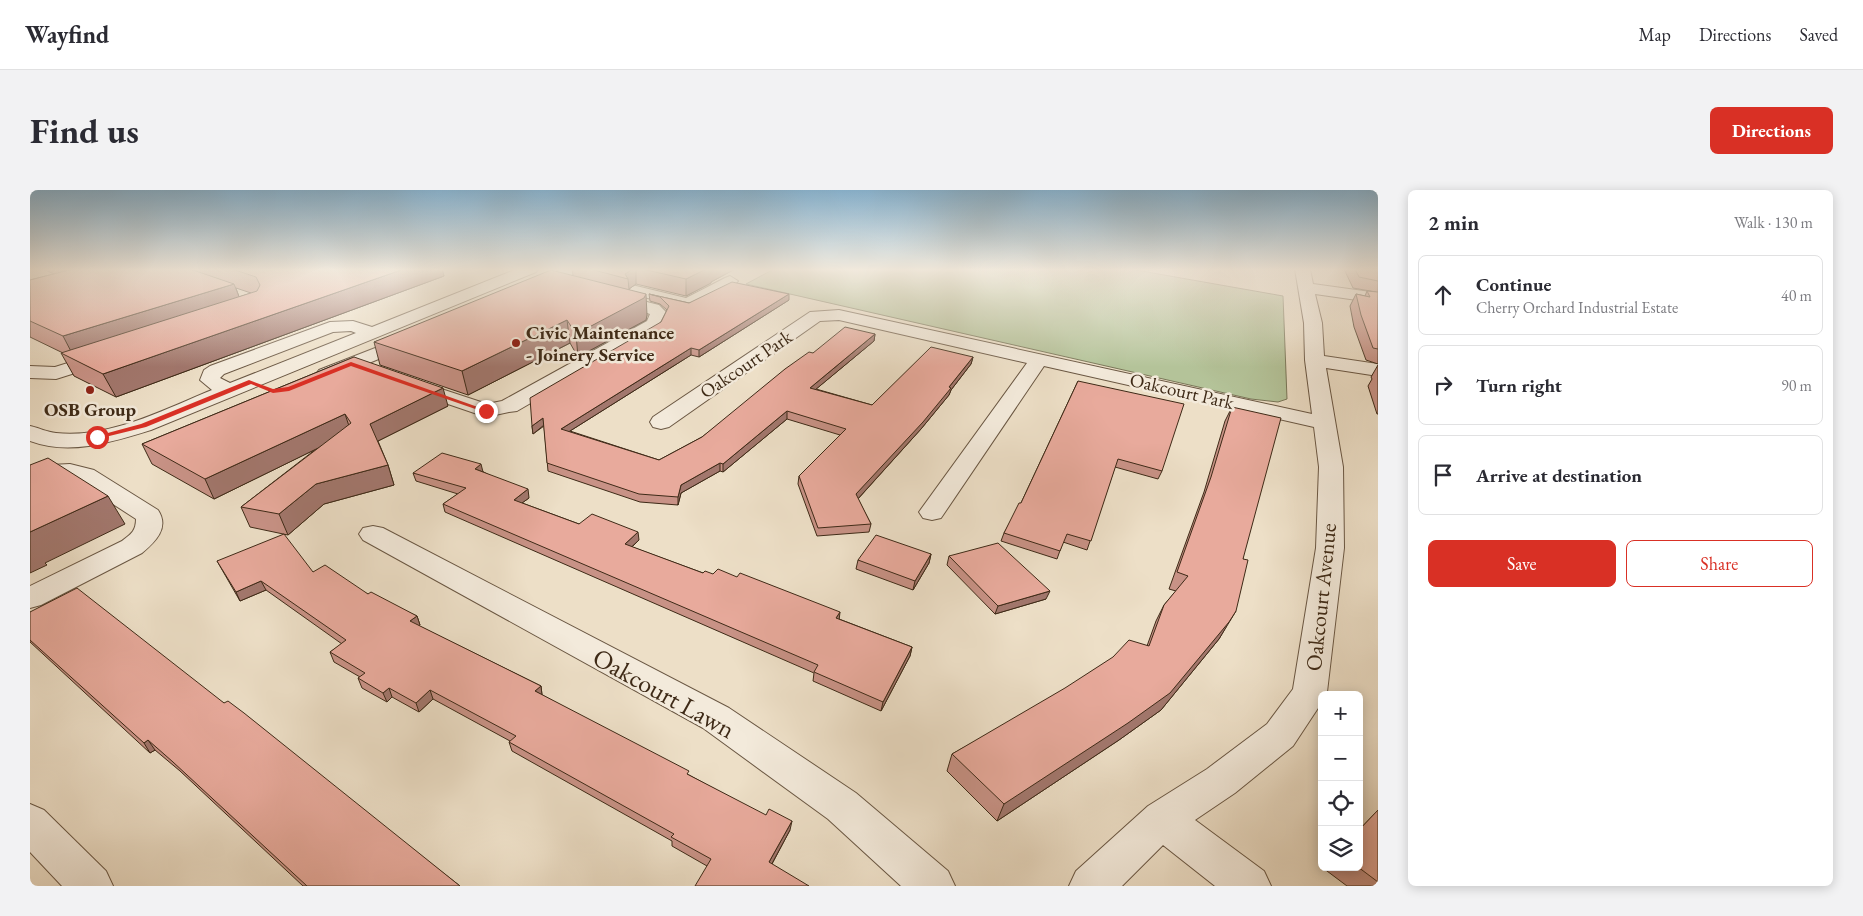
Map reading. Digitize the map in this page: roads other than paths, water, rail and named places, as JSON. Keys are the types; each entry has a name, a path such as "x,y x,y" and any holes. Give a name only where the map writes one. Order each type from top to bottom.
{"street":[{"path":"30,433 59,440 97,437 143,425 451,301"},
{"path":"396,380 477,409 486,411 509,406 654,324 659,313 653,309 627,301"},
{"name":"Oakcourt Avenue","path":"1091,886 1162,819 1221,781 1280,735 1310,692 1330,548 1331,467 1314,360 1313,323 1309,301"},
{"name":"Oakcourt Park","path":"661,422 816,316 825,314 839,315 1040,358 1325,423"},
{"path":"229,391 212,383 210,380 211,374 217,370 330,327 353,326 372,333"},
{"path":"306,382 431,330"},
{"path":"30,372 56,373 124,351"},
{"path":"321,353 378,373"},
{"path":"932,512 1040,358"},
{"path":"1314,360 1378,370"},
{"path":"251,382 273,391"},
{"path":"30,462 59,440"},
{"path":"30,473 70,471 85,475 149,516 151,526 146,536 132,547 30,598"},
{"name":"Oakcourt Lawn","path":"373,534 716,718 842,806 933,886"},
{"path":"1162,819 1249,886"},
{"path":"30,823 91,886"}],"place":[{"name":"Civic Maintenance - Joinery Service","path":"516,343"},
{"name":"OSB Group","path":"90,390"}]}
